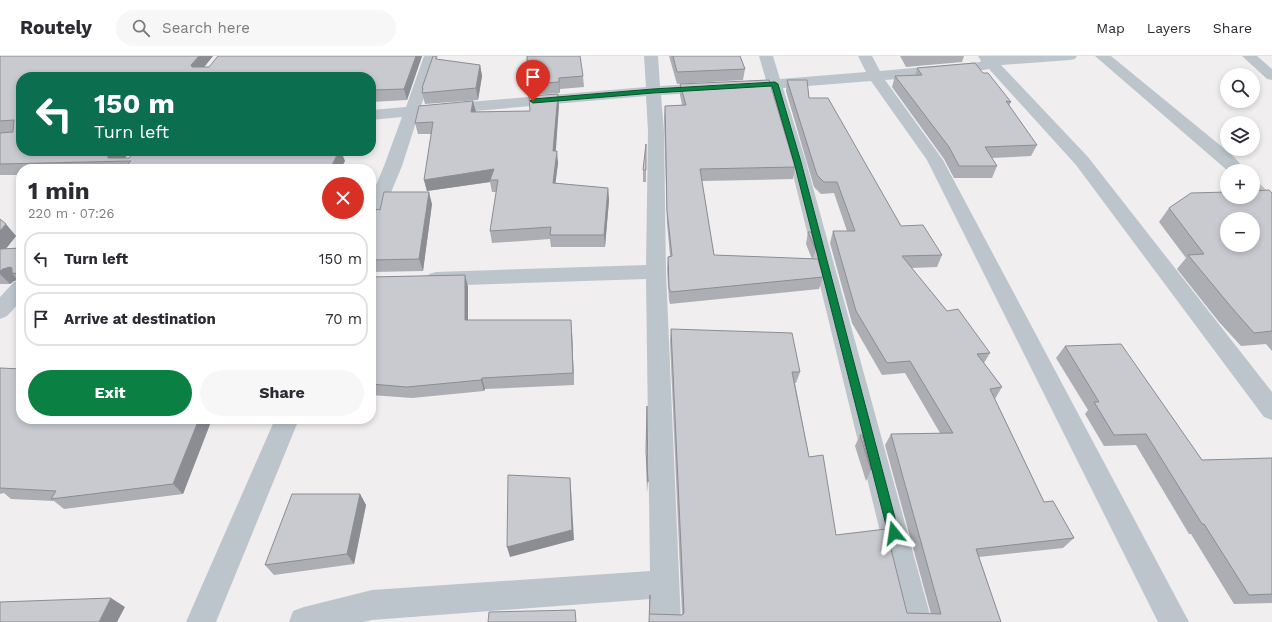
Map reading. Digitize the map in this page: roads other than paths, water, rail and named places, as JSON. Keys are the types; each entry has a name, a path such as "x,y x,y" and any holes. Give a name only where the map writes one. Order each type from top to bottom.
{"street":[{"path":"376,206 412,111 430,56"},
{"path":"651,56 656,132 656,272 666,622"},
{"path":"766,56 798,162 917,622"},
{"path":"865,56 875,76 936,160 1174,622"},
{"path":"987,58 1070,56"},
{"path":"1102,56 1232,164"},
{"path":"1249,56 1272,76"},
{"path":"376,114 653,91 775,84 965,69 984,66 987,58"},
{"path":"987,58 1082,161 1272,410"},
{"path":"1260,194 1272,206"},
{"path":"418,279 656,272"},
{"path":"6,310 16,295"},
{"path":"201,622 285,424"},
{"path":"304,622 372,605 664,584"}]}
